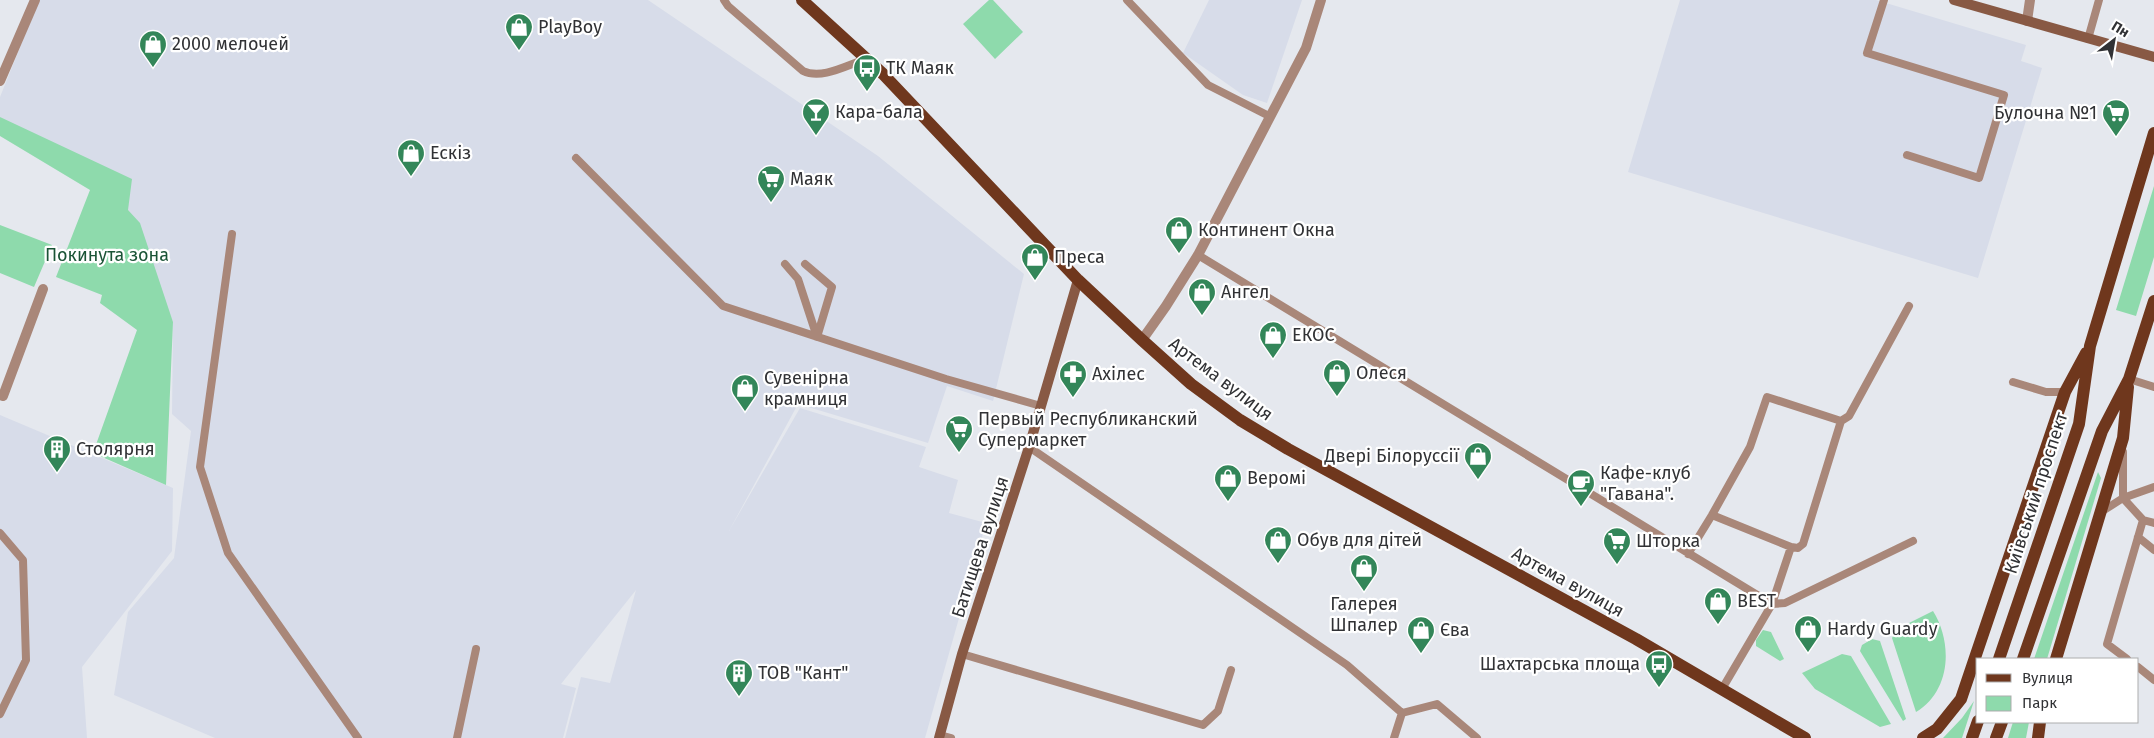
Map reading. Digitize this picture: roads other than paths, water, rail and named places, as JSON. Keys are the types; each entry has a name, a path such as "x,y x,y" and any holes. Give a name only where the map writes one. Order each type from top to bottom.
{"main road":[{"name":"Артема вулиця","path":"802,0 883,74 1078,280 1191,384 1240,420 1288,449 1636,639 1805,738"},
{"name":"Київський проспект","path":"1999,658 2079,424 2090,346 2154,134"},
{"path":"2023,658 2102,431 2129,379 2154,301"},
{"path":"1923,738 1937,729 1960,699 2065,392 2090,346"},
{"path":"2056,658 2123,438 2129,379"},
{"path":"1972,738 1977,723"},
{"path":"1996,738 2002,723"},
{"path":"2038,738 2040,723"}],"street":[{"path":"0,81 35,0"},
{"path":"1142,340 1198,255 1306,48 1321,0"},
{"path":"1954,0 2154,57"},
{"path":"2027,21 2030,0"},
{"name":"Батищева вулиця","path":"943,737 962,654 1029,447 1078,280"},
{"path":"0,395 3,396 43,289"}],"lane":[{"path":"724,0 728,6 803,71 811,75 820,74 866,59"},
{"path":"1126,0 1208,85 1269,116"},
{"path":"1884,0 1867,53 2004,95 1978,178 1907,156"},
{"path":"2088,39 2099,0"},
{"path":"576,158 722,306 946,379 1041,406"},
{"path":"232,234 200,467 228,553 358,738"},
{"path":"1198,255 1772,604 1784,603 1913,541"},
{"path":"785,264 798,279 817,337"},
{"path":"805,264 832,287 817,337"},
{"path":"1712,515 1791,547 1798,548 1803,544 1841,421 1849,416 1909,306"},
{"path":"2129,379 2154,387"},
{"path":"2014,382 2046,392 2065,392"},
{"path":"1688,554 1750,447 1767,397 1841,421"},
{"path":"2123,438 2123,498 2143,520 2154,523"},
{"path":"1029,447 1348,665 1402,713"},
{"path":"2101,512 2123,498 2154,487"},
{"path":"2126,658 2107,644 2143,520"},
{"path":"0,533 23,560 26,660 0,714"},
{"path":"2138,537 2154,550"},
{"path":"1722,689 1772,604 1791,547"},
{"path":"457,738 476,649"},
{"path":"962,654 1203,725 1218,711 1231,670"},
{"path":"2139,668 2154,680"},
{"path":"1402,713 1437,704 1477,738"},
{"path":"1394,738 1402,713"}],"place":[{"name":"PlayBoy","path":"519,51"},
{"name":"2000 мелочей","path":"153,68"},
{"name":"ТК Маяк","path":"867,92"},
{"name":"Кара-бала","path":"816,136"},
{"name":"Булочна №1","path":"2116,137"},
{"name":"Ескіз","path":"411,177"},
{"name":"Маяк","path":"771,203"},
{"name":"Континент Окна","path":"1179,254"},
{"name":"Преса","path":"1035,281"},
{"name":"Ангел","path":"1202,316"},
{"name":"ЕКОС","path":"1273,359"},
{"name":"Олеся","path":"1337,397"},
{"name":"Ахілес","path":"1073,398"},
{"name":"Сувенірна крамниця","path":"745,412"},
{"name":"Первый Республиканский Супермаркет","path":"959,453"},
{"name":"Столярня","path":"57,473"},
{"name":"Двері Білоруссії","path":"1478,480"},
{"name":"Веромі","path":"1228,502"},
{"name":"Кафе-клуб \"Гавана\".","path":"1581,507"},
{"name":"Обув для дітей","path":"1278,564"},
{"name":"Шторка","path":"1617,565"},
{"name":"Галерея Шпалер","path":"1364,592"},
{"name":"BEST","path":"1718,625"},
{"name":"Hardy Guardy","path":"1808,653"},
{"name":"Єва","path":"1421,654"},
{"name":"Шахтарська площа","path":"1659,688"},
{"name":"ТОВ \"Кант\"","path":"739,697"}],"park label":[{"name":"Покинута зона","path":"107,255"}]}
